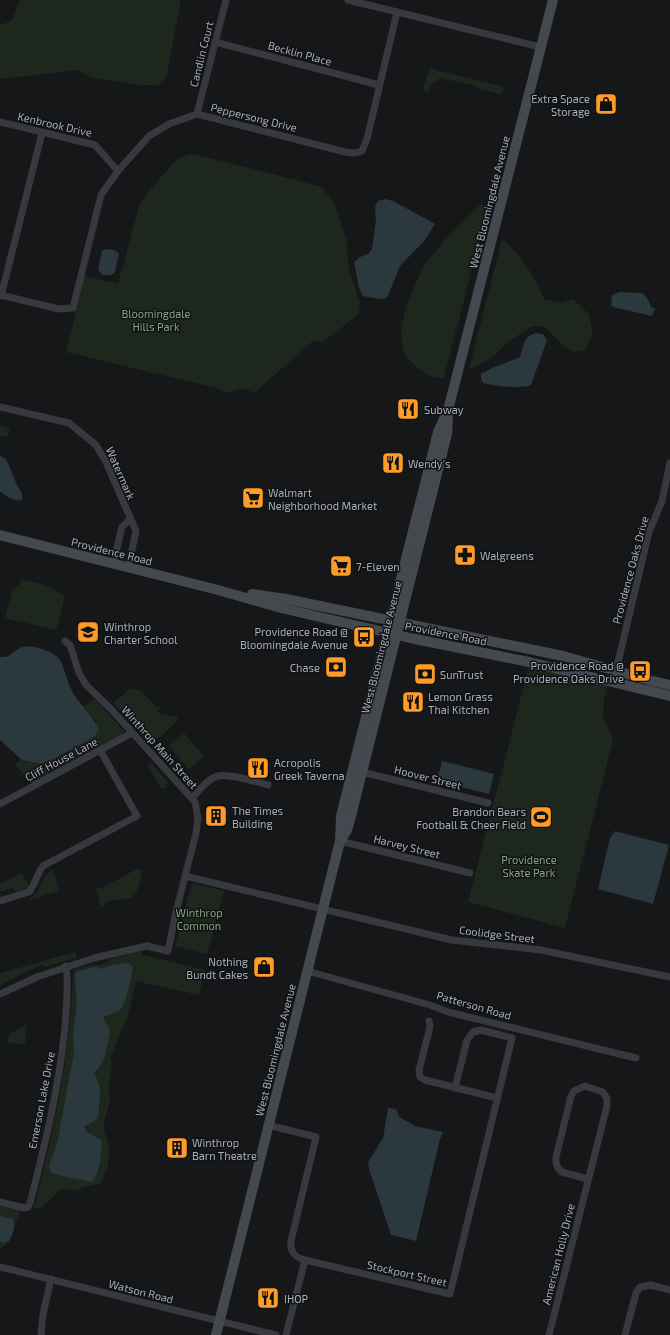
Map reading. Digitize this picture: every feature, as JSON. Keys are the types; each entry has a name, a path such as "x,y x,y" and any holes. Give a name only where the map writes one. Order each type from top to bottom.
{"main road":[{"name":"West Bloomingdale Avenue","path":"340,841 347,830 350,820 395,621 447,434 448,410 553,0"},
{"name":"Providence Road","path":"0,535 218,590 281,608 392,634 498,655 670,696"},
{"name":"Providence Road","path":"218,590 286,599 563,656 670,685"},
{"name":"West Bloomingdale Avenue","path":"216,1335 340,841 341,816 351,774 392,634"},
{"path":"350,820 348,811 355,780 354,776 351,774"}],"street":[{"name":"Candlin Court","path":"198,114 226,0"},
{"path":"348,0 540,47"},
{"name":"Peppersong Drive","path":"1,295 59,309 73,308 101,194 118,171 149,136 169,124 198,114 346,152 359,153 362,151 366,145 397,12"},
{"name":"Becklin Place","path":"215,42 379,85"},
{"name":"Kenbrook Drive","path":"0,122 95,145 118,171"},
{"path":"1,295 42,133"},
{"name":"Watermark","path":"0,407 69,423 96,444 106,462 136,531 128,568"},
{"name":"Providence Oaks Drive","path":"610,682 619,658 649,532 662,501 670,463"},
{"path":"113,564 122,527 130,519"},
{"name":"Winthrop Main Street","path":"65,641 70,645 76,667 82,679 192,798 195,802 198,818 196,833 168,951 147,946 66,966"},
{"name":"Cliff House Lane","path":"0,804 132,733"},
{"path":"0,901 29,892 39,872 44,866 137,816 100,750"},
{"name":"Hoover Street","path":"362,772 488,803"},
{"path":"192,798 209,780 217,776 228,775 268,785"},
{"name":"Harvey Street","path":"340,841 470,873"},
{"name":"Coolidge Street","path":"185,876 452,940 541,950 670,977"},
{"path":"0,994 66,966"},
{"name":"Emerson Lake Drive","path":"0,1202 24,1208 28,1207 30,1203 52,1111 59,1074 66,1012 66,966"},
{"name":"Patterson Road","path":"307,971 422,1002 448,1012 636,1058"},
{"path":"429,1021 429,1031 419,1070 420,1077 425,1080 497,1098"},
{"name":"Stockport Street","path":"268,1126 316,1137 290,1246 295,1257 450,1294 512,1038 481,1030 473,1032 467,1040 455,1088"},
{"name":"American Holly Drive","path":"549,1335 607,1106 607,1099 603,1092 585,1086 574,1091 571,1096 556,1157 558,1168 562,1172 588,1179"},
{"path":"286,1335 305,1260"},
{"name":"Watson Road","path":"0,1267 276,1335"},
{"path":"41,1335 43,1314 51,1279"},
{"path":"625,1335 636,1294 640,1287 650,1285 670,1290"}],"green space":[{"path":"20,0 181,0 166,78 158,85 141,85 92,78 79,70 0,79 0,25 12,21"},
{"path":"430,68 504,87 500,94 479,89 473,85 440,78 431,84 428,92 424,91 424,85"},
{"name":"Bloomingdale Hills Park","path":"190,154 322,187 335,205 346,238 349,270 360,303 359,314 323,342 314,340 254,393 244,388 225,393 221,389 66,352 75,316 73,308 81,275 118,284 139,206 148,192 178,158"},
{"path":"480,205 488,205 444,378 431,377 415,366 403,352 401,328 407,303 423,267 444,241"},
{"path":"502,239 527,266 544,299 562,303 573,299 588,313 593,333 585,350 573,352 565,347 545,327 532,326 508,342 494,356 469,369"},
{"path":"0,425 10,428 8,437 0,436"},
{"path":"21,579 46,585 65,596 56,630 5,618 12,590 20,584"},
{"name":"Providence Skate Park","path":"529,666 608,685 604,700 603,717 613,740 565,928 468,902"},
{"path":"129,688 141,691 156,706 160,707 158,713 178,717 176,722 160,737 154,740 145,737 114,703 126,693"},
{"path":"95,699 124,731 123,735 31,784 15,764 22,760 44,764 94,737 96,721 83,706"},
{"path":"184,733 204,756 189,769 169,746"},
{"path":"151,763 168,782 166,788 161,788 147,764"},
{"path":"53,869 59,891 28,900 37,892 45,876"},
{"path":"137,869 140,869 142,872 135,895 128,898 106,902 104,906 101,907 96,888 102,888"},
{"path":"21,873 29,885 25,890 17,893 12,888 0,892 0,884"},
{"name":"Winthrop Common","path":"192,883 224,891 207,954 175,946"},
{"path":"142,951 143,955 205,970 199,995 136,981 128,1015 111,1057 112,1065 109,1083 110,1100 103,1129 110,1151 107,1168 101,1183 81,1188 76,1191 61,1189 42,1207 38,1209 34,1208 55,1120 65,1061 72,1001 73,971 83,966 103,964 110,959"},
{"path":"75,952 77,957 46,967 41,965 0,985 0,973"},
{"path":"26,1025 25,1044 7,1043 9,1034"},
{"path":"0,1206 19,1211 19,1217 15,1223 12,1236 2,1248 0,1248"}],"shaded area":[{"path":"385,199 393,201 435,224 425,240 400,266 387,298 379,299 363,296 359,288 354,262 360,257 368,254 372,249 376,220 375,207 378,201"},
{"path":"105,249 114,250 119,253 115,272 111,275 103,275 98,270 102,251"},
{"path":"619,292 644,294 651,307 655,309 652,316 613,307 611,305 612,295"},
{"path":"532,334 543,334 547,340 531,385 514,387 483,383 481,380 481,374 520,357 526,339"},
{"path":"0,456 6,459 22,493 22,500 13,499 0,492"},
{"path":"30,646 47,651 58,658 63,666 69,685 74,694 93,719 99,730 94,737 44,764 22,760 0,740 0,657 7,657 21,647"},
{"path":"442,761 494,774 489,794 437,781"},
{"path":"615,831 669,845 653,904 598,889 610,838"},
{"path":"128,963 133,967 128,990 122,1007 120,1010 103,1017 110,1031 105,1056 101,1065 94,1073 100,1089 98,1115 95,1120 84,1127 87,1132 102,1141 100,1163 97,1173 92,1182 52,1173 49,1166 57,1144 74,1053 73,1034 77,1004 75,974 79,971 96,967 101,969 112,965"},
{"path":"388,1108 396,1109 399,1117 415,1126 443,1132 440,1139 416,1241 391,1235 369,1169 368,1162 383,1138"},
{"path":"0,1216 13,1219 14,1222 12,1236 9,1241 4,1243 0,1241"}],"place":[{"name":"Extra Space Storage","path":"606,104"},
{"name":"Subway","path":"408,409"},
{"name":"Wendy's","path":"393,463"},
{"name":"Walmart Neighborhood Market","path":"253,498"},
{"name":"Walgreens","path":"465,555"},
{"name":"7-Eleven","path":"341,566"},
{"name":"Winthrop Charter School","path":"88,632"},
{"name":"Providence Road @ Bloomingdale Avenue","path":"364,637"},
{"name":"Chase","path":"336,667"},
{"name":"Providence Road @ Providence Oaks Drive","path":"640,671"},
{"name":"SunTrust","path":"425,674"},
{"name":"Lemon Grass Thai Kitchen","path":"413,702"},
{"name":"Acropolis Greek Taverna","path":"258,768"},
{"name":"The Times Building","path":"216,816"},
{"name":"Brandon Bears Football & Cheer Field","path":"541,817"},
{"name":"Nothing Bundt Cakes","path":"264,967"},
{"name":"Winthrop Barn Theatre","path":"177,1148"},
{"name":"IHOP","path":"268,1298"}]}
